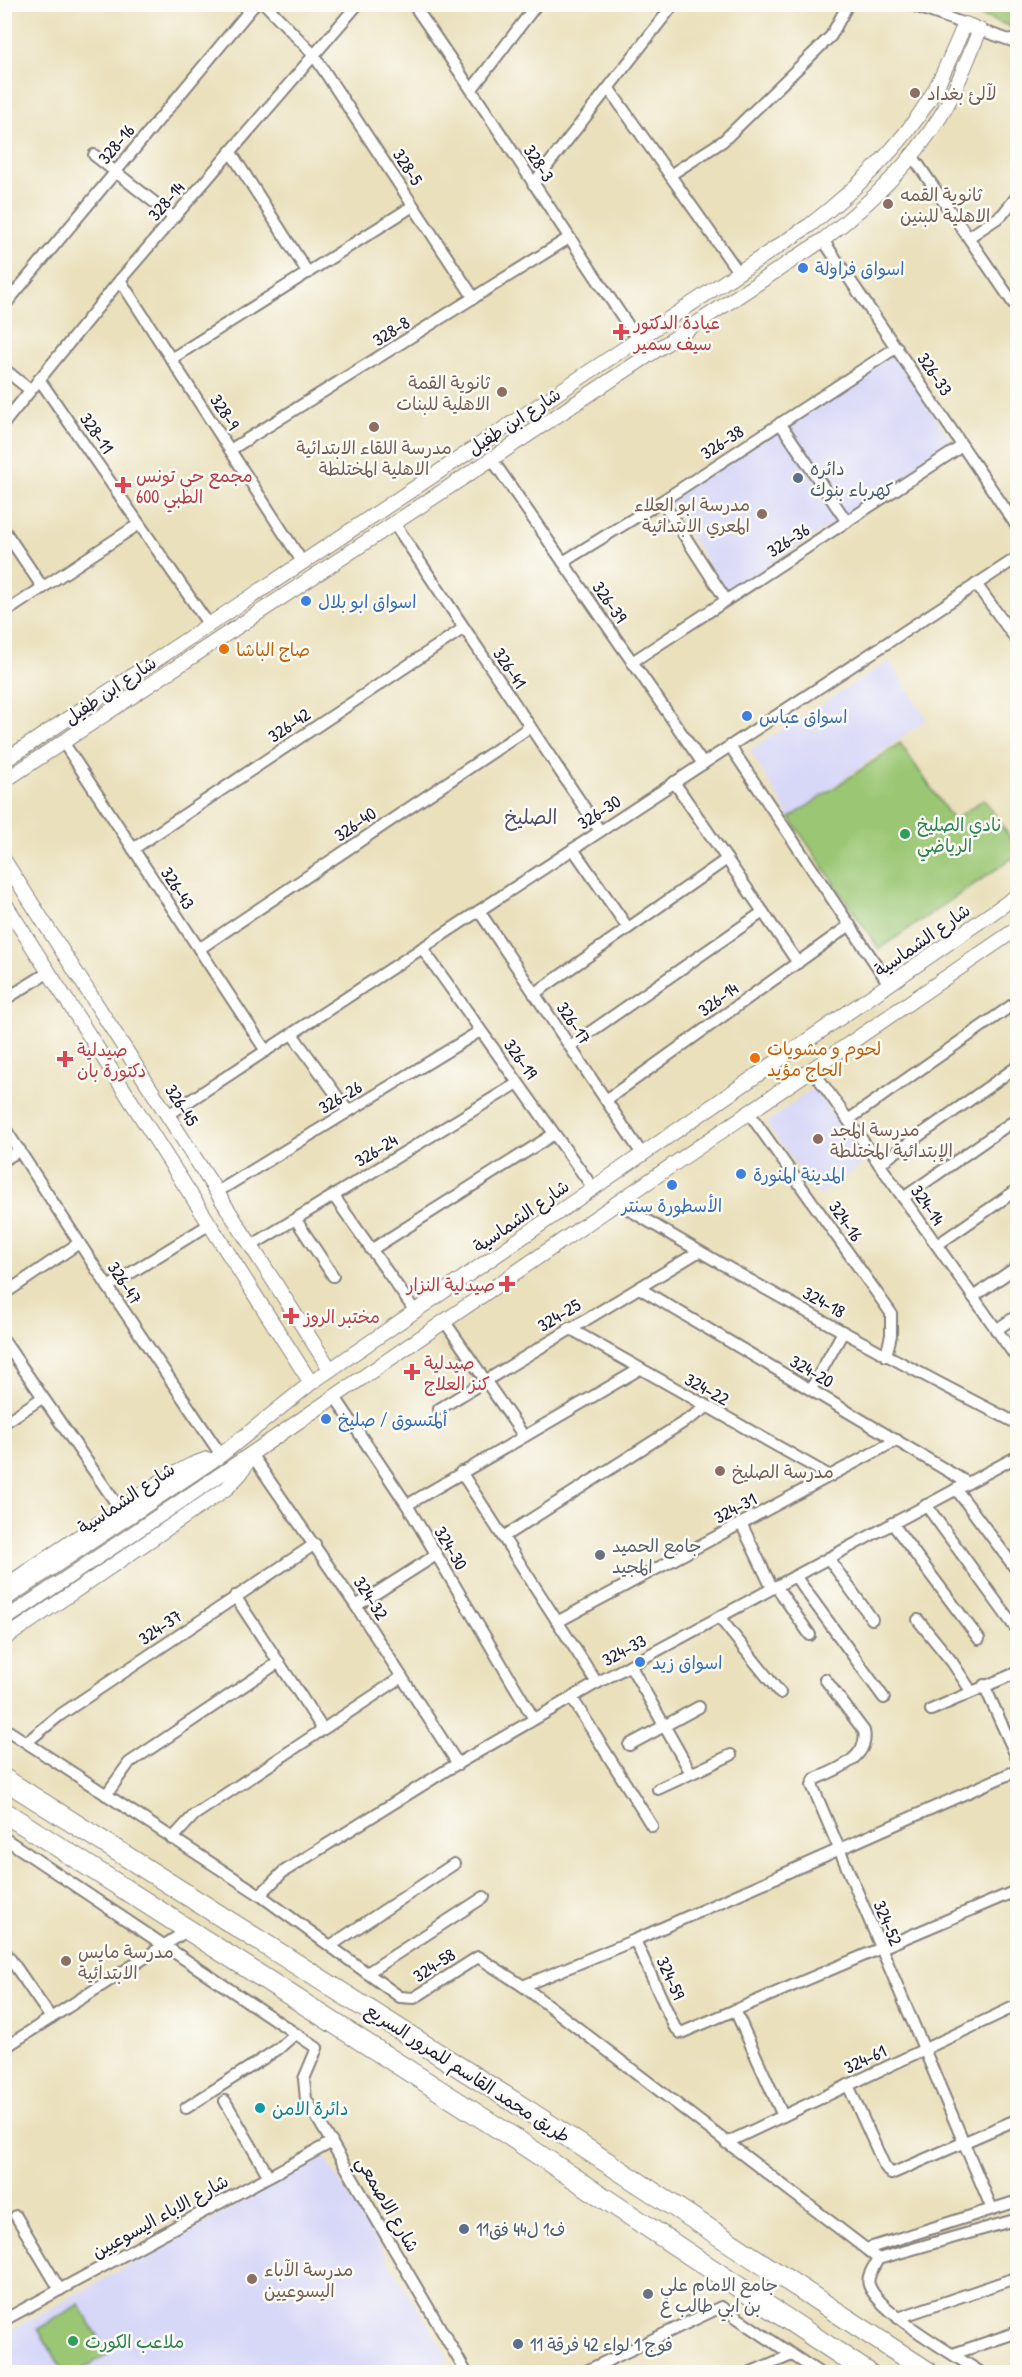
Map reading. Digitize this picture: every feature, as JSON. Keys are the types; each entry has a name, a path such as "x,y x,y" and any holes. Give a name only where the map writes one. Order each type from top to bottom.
{"highway":[{"name":"طريق محمد القاسم للمرور السريع","path":"4,1779 530,2112 928,2373"},
{"name":"طريق محمد القاسم للمرور السريع","path":"4,1812 509,2135 867,2373"}],"street":[{"name":"328-16","path":"4,306 255,4"},
{"name":"328-5","path":"265,4 313,54 474,298"},
{"name":"328-14","path":"4,423 173,217 358,4"},
{"name":"328-3","path":"413,4 638,340"},
{"path":"472,89 537,4"},
{"path":"533,184 674,4"},
{"path":"669,175 723,141 831,36 848,4"},
{"path":"909,4 1017,44"},
{"name":"شارع ابن طفيل","path":"5,758 303,563 810,225 844,198 908,130 928,102 965,24"},
{"name":"شارع ابن طفيل","path":"4,781 823,240 870,200 931,130 948,103 980,30"},
{"path":"609,89 739,273"},
{"path":"230,151 308,273"},
{"path":"911,154 1017,310"},
{"path":"94,155 173,217"},
{"path":"969,237 1002,215 1017,195"},
{"path":"171,359 413,206"},
{"name":"328-8","path":"230,450 568,238"},
{"name":"326-33","path":"823,240 1017,528"},
{"name":"328-9","path":"120,280 303,563"},
{"path":"690,305 700,321"},
{"name":"326-38","path":"563,562 662,501 897,347"},
{"path":"4,369 30,390"},
{"name":"328-11","path":"39,379 209,625"},
{"path":"780,423 847,522"},
{"name":"326-36","path":"632,662 962,446"},
{"name":"326-39","path":"491,458 703,764"},
{"path":"662,501 726,600"},
{"name":"326-41","path":"393,523 600,831"},
{"path":"4,613 139,524"},
{"path":"4,530 43,588"},
{"path":"348,533 357,548"},
{"name":"326-30","path":"168,1115 1017,557"},
{"path":"976,584 1017,642"},
{"name":"326-42","path":"133,849 464,628"},
{"name":"326-40","path":"199,949 530,727"},
{"name":"326-43","path":"63,742 266,1051"},
{"path":"730,746 889,984"},
{"path":"674,782 798,963"},
{"path":"573,849 628,928"},
{"path":"534,994 727,859"},
{"name":"326-45","path":"4,860 330,1370"},
{"name":"شارع الشماسية","path":"4,1600 221,1455 311,1383 1017,896"},
{"path":"4,902 311,1383"},
{"name":"326-17","path":"479,911 642,1154"},
{"path":"570,1046 763,912"},
{"name":"326-14","path":"606,1100 850,925"},
{"name":"شارع الشماسية","path":"4,1620 251,1455 1017,928"},
{"name":"326-19","path":"422,948 593,1188"},
{"path":"4,1000 49,972"},
{"path":"848,1120 1017,1001"},
{"name":"326-26","path":"217,1192 480,1030"},
{"path":"292,1034 348,1111"},
{"path":"879,1164 1017,1066"},
{"name":"324-14","path":"812,1069 1017,1360"},
{"name":"326-24","path":"251,1246 518,1083"},
{"name":"324-16","path":"749,1113 891,1313 891,1335 886,1356"},
{"path":"903,1198 1017,1118"},
{"path":"683,1126 697,1148"},
{"name":"326-47","path":"4,1127 221,1455"},
{"path":"371,1250 554,1134"},
{"path":"4,1160 20,1150"},
{"path":"937,1245 1017,1189"},
{"path":"333,1195 415,1311"},
{"name":"324-18","path":"618,1203 698,1252 886,1356 1017,1424"},
{"path":"296,1220 333,1276"},
{"path":"108,1287 210,1224"},
{"path":"4,1294 79,1243"},
{"name":"324-25","path":"439,1409 569,1328 698,1252"},
{"path":"973,1297 1017,1266"},
{"name":"324-20","path":"639,1288 968,1483"},
{"path":"996,1330 1017,1315"},
{"path":"445,1322 523,1435"},
{"name":"324-22","path":"569,1328 706,1408 830,1476"},
{"path":"811,1389 843,1332"},
{"path":"4,1341 120,1509"},
{"path":"407,1505 523,1435 640,1369"},
{"name":"324-30","path":"335,1397 407,1505 534,1719"},
{"path":"4,1423 42,1398"},
{"path":"503,1537 706,1408"},
{"name":"324-31","path":"557,1622 897,1440"},
{"path":"4,1587 176,1472 221,1455"},
{"path":"4,1639 227,1488 241,1473 251,1455"},
{"name":"324-32","path":"251,1455 315,1544 458,1764"},
{"name":"324-33","path":"260,1895 282,1872 534,1719 1017,1456"},
{"path":"460,1472 597,1683"},
{"path":"956,1489 1017,1572"},
{"path":"926,1505 1014,1626"},
{"path":"741,1524 774,1587 810,1635"},
{"path":"892,1524 979,1639"},
{"name":"324-37","path":"27,1742 60,1715 315,1544"},
{"path":"356,1606 436,1555"},
{"path":"828,1558 872,1619"},
{"path":"795,1576 884,1698"},
{"path":"235,1596 322,1728"},
{"path":"719,1617 780,1693"},
{"path":"918,1620 952,1662 971,1691"},
{"path":"106,1795 129,1763 279,1662"},
{"path":"630,1665 691,1773"},
{"path":"931,1710 1017,1672"},
{"path":"172,1839 194,1815 402,1677"},
{"name":"324-52","path":"825,1679 864,1731 866,1738 848,1764 814,1779 812,1785 992,2209"},
{"path":"984,1685 1017,1760"},
{"path":"572,1698 652,1826"},
{"path":"629,1745 699,1707"},
{"name":"324-58","path":"4,1728 260,1895 400,1997 414,1998 478,1957 523,1986 878,2259"},
{"path":"658,1789 731,1755"},
{"path":"523,1986 635,1940 1017,1770"},
{"path":"4,1838 296,2034 278,2049 186,2108"},
{"path":"330,1946 454,1864"},
{"name":"324-59","path":"635,1940 674,2026 681,2033 1017,1890"},
{"path":"367,1973 484,1898"},
{"path":"4,2048 188,1930"},
{"path":"5,1952 51,2018"},
{"name":"324-61","path":"726,2143 1017,2005"},
{"path":"735,2010 783,2116"},
{"name":"شارع الاصمعي","path":"296,2034 317,2048 304,2079 306,2099 466,2373"},
{"path":"848,2085 884,2165 891,2174 1017,2119"},
{"path":"225,2101 268,2175"},
{"name":"شارع الاباء اليسوعيين","path":"4,2320 332,2142"},
{"path":"866,2249 1017,2201"},
{"path":"16,2216 60,2290"},
{"path":"980,2373 898,2318 876,2296 869,2286 868,2278 878,2259 1017,2219"},
{"path":"898,2318 1017,2277"},
{"path":"584,2373 721,2307 818,2373"},
{"path":"953,2354 1017,2332"},
{"path":"751,2373 792,2355"}],"shaded area":[{"path":"893,354 954,445 726,593 668,500"},
{"path":"889,661 927,719 790,818 750,750"},
{"path":"813,1088 867,1161 819,1196 766,1123"},
{"name":"مدرسة الآباء اليسوعيين","path":"325,2157 449,2359 424,2372 5,2372 4,2334"}],"green space":[{"path":"953,5 1017,5 1017,29"},
{"name":"نادي الصليخ الرياضي","path":"900,743 953,820 984,799 1017,848 1017,855 879,949 790,818"},
{"name":"ملاعب الكورت","path":"79,2304 108,2354 77,2372 64,2372 38,2329"}],"place":[{"name":"لآلئ بغداد","path":"915,93"},
{"name":"ثانوية القمه الاهلية للبنين","path":"888,204"},
{"name":"اسواق فراولة","path":"803,268"},
{"name":"عيادة الدكتور سيف سمير","path":"621,332"},
{"name":"ثانوية القمة الاهلية للبنات","path":"502,392"},
{"name":"مدرسة اللقاء الابتدائية الاهلية المختلطة","path":"374,427"},
{"name":"دائره كهرباء بنوك","path":"798,478"},
{"name":"مجمع حي تونس الطبي 600","path":"123,485"},
{"name":"مدرسة ابو العلاء المعري الابتدائية","path":"762,514"},
{"name":"اسواق ابو بلال","path":"306,601"},
{"name":"صاج الباشا","path":"224,649"},
{"name":"اسواق عباس","path":"747,716"},
{"name":"نادي الصليخ الرياضي","path":"905,834"},
{"name":"لحوم و مشويات الحاج مؤيد","path":"755,1058"},
{"name":"صيدلية دكتورة بان","path":"65,1059"},
{"name":"مدرسة المجد الإبتدائية المختلطة","path":"818,1139"},
{"name":"المدينة المنورة","path":"741,1174"},
{"name":"الأسطورة سنتر","path":"672,1185"},
{"name":"صيدلية النزار","path":"507,1284"},
{"name":"مختبر الروز","path":"291,1316"},
{"name":"صيدلية كنز العلاج","path":"412,1372"},
{"name":"ألمتسوق / صليخ","path":"326,1419"},
{"name":"مدرسة الصليخ","path":"720,1471"},
{"name":"جامع الحميد المجيد","path":"600,1555"},
{"name":"اسواق زيد","path":"640,1662"},
{"name":"مدرسة مايس الابتدائية","path":"66,1961"},
{"name":"دائرة الامن","path":"260,2108"},
{"name":"ف1 ل44 فق11","path":"464,2229"},
{"name":"مدرسة الآباء اليسوعيين","path":"252,2279"},
{"name":"جامع الامام علي بن ابي طالب ع","path":"648,2294"},
{"name":"ملاعب الكورت","path":"73,2341"},
{"name":"فوج 1 لواء 42 فرقة 11","path":"518,2344"}],"district":[{"name":"الصليخ","path":"531,816"}]}
